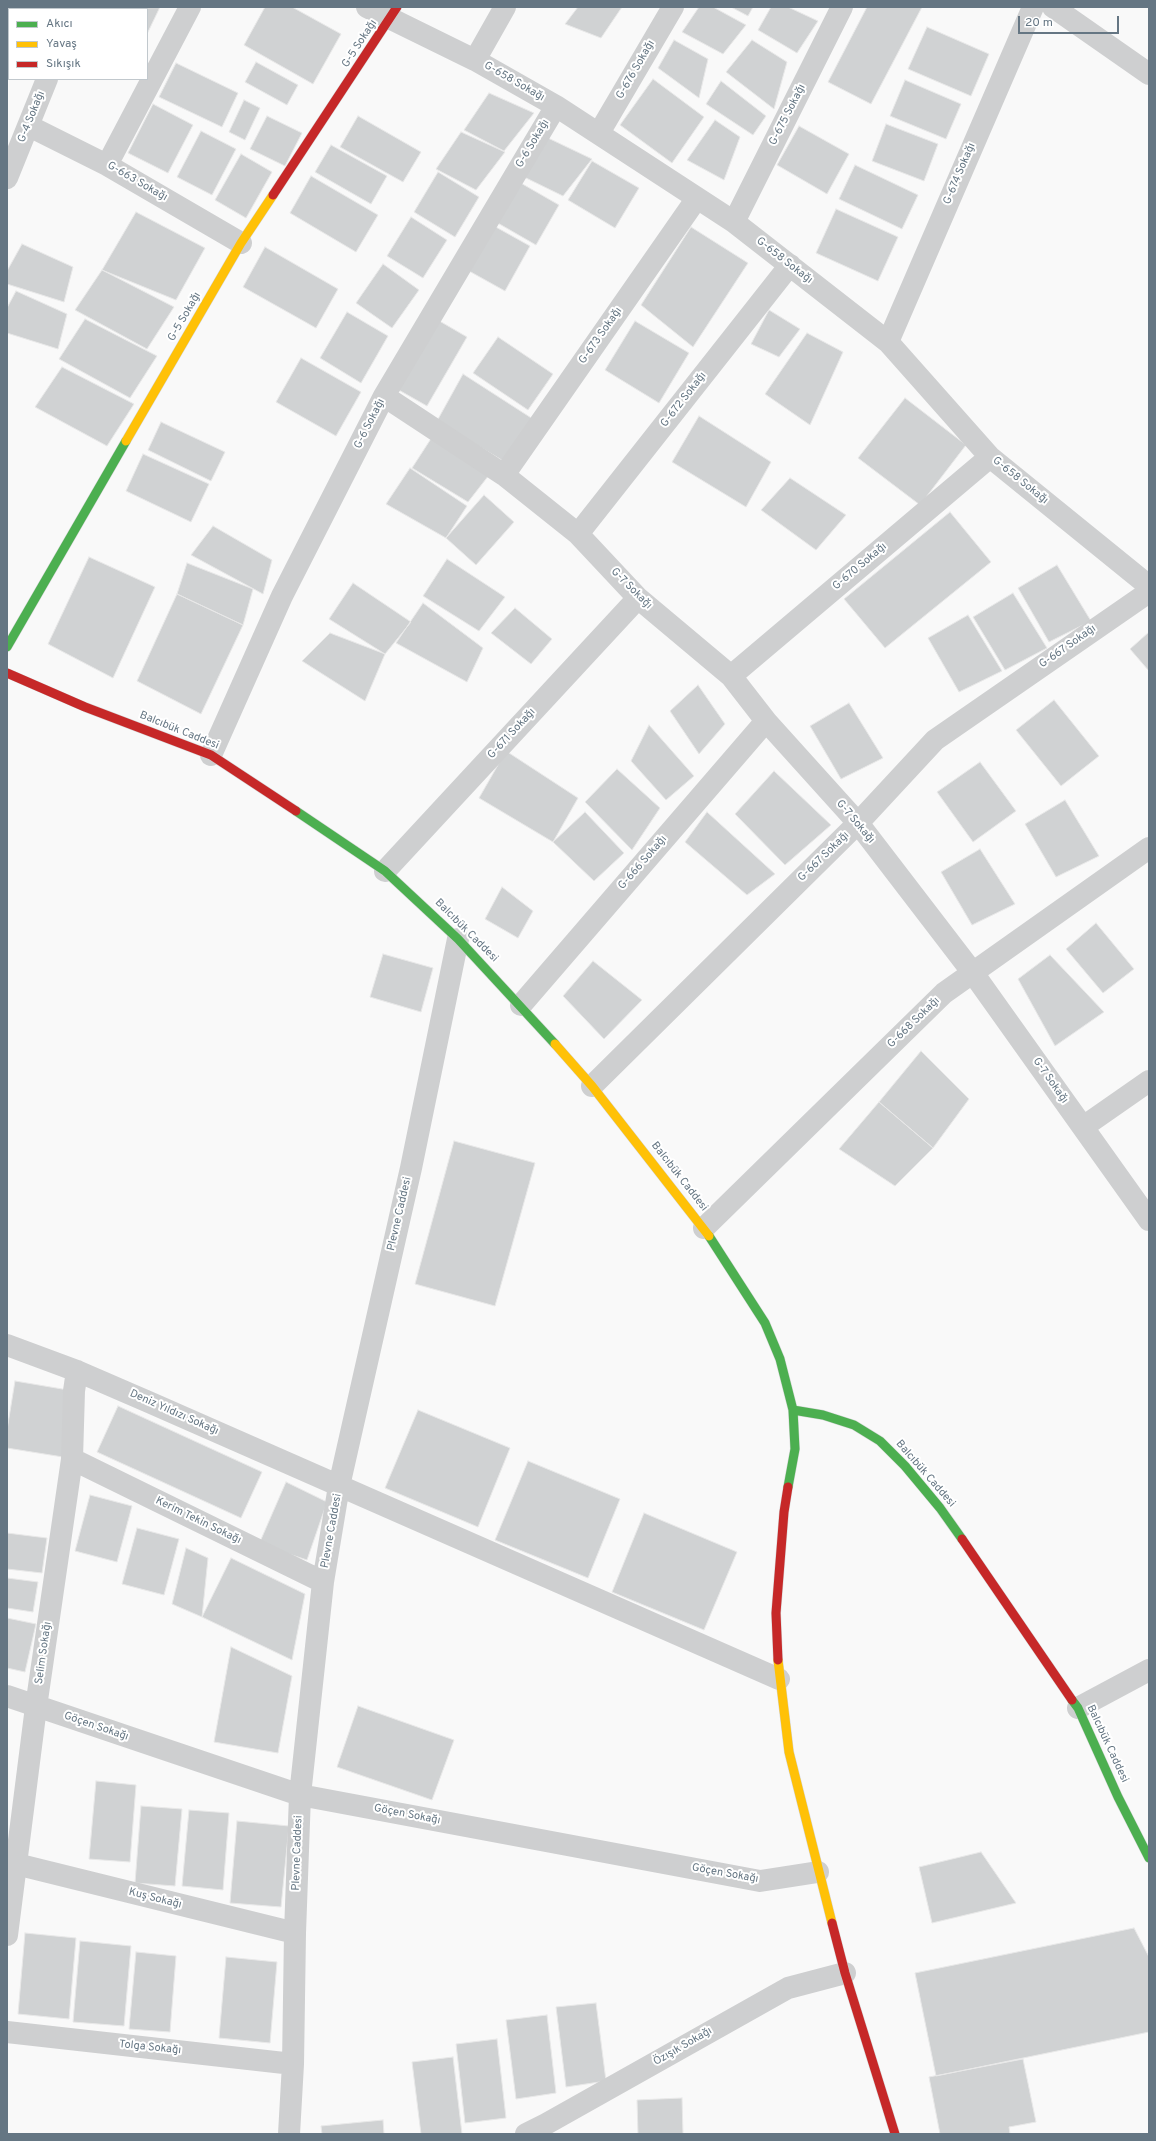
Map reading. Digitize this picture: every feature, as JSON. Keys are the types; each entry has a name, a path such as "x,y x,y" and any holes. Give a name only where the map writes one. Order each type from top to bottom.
{"main road":[{"name":"G-5 Sokağı","path":"7,647 241,243 394,13"},
{"name":"Balcıbük Caddesi","path":"7,673 84,707 211,755 385,871 458,939 521,1005 592,1086 704,1228 765,1323 780,1359 793,1410 823,1415 854,1425 880,1441 905,1466 940,1508 1078,1708 1118,1797 1149,1858"},
{"path":"793,1410 795,1449 784,1512 776,1613 779,1679 789,1752 818,1872 845,1973 895,2134"}],"street":[{"path":"107,165 190,7"},
{"name":"G-658 Sokağı","path":"367,7 394,13 556,106 734,222 888,342 990,457 1149,586"},
{"path":"475,60 505,7"},
{"name":"G-676 Sokağı","path":"599,133 673,7"},
{"name":"G-675 Sokağı","path":"734,222 842,7"},
{"name":"G-674 Sokağı","path":"888,342 1033,7"},
{"path":"1053,7 1149,74"},
{"name":"G-4 Sokağı","path":"7,178 30,126 47,80"},
{"name":"G-6 Sokağı","path":"211,755 282,596 384,396 556,106"},
{"name":"G-663 Sokağı","path":"30,126 107,165 241,243"},
{"name":"G-673 Sokağı","path":"504,475 697,198"},
{"name":"G-672 Sokağı","path":"578,534 790,265"},
{"name":"G-7 Sokağı","path":"384,396 504,475 578,534 638,598 731,676 766,721 858,823 973,973 1149,1220"},
{"name":"G-670 Sokağı","path":"731,676 990,457"},
{"name":"G-667 Sokağı","path":"592,1086 858,823 935,740 1149,592"},
{"name":"G-671 Sokağı","path":"385,871 638,598"},
{"name":"G-666 Sokağı","path":"521,1005 766,721"},
{"name":"G-668 Sokağı","path":"704,1228 944,993 1149,848"},
{"name":"Plevne Caddesi","path":"289,2134 293,2064 295,1933 300,1796 323,1582 339,1486 410,1168 458,939"},
{"path":"1083,1127 1149,1081"},
{"name":"Deniz Yıldızı Sokağı","path":"7,1345 78,1371 779,1679"},
{"name":"Selim Sokağı","path":"7,1935 36,1707 72,1459 74,1391 78,1371"},
{"name":"Kerim Tekin Sokağı","path":"72,1459 323,1582"},
{"path":"1078,1708 1149,1670"},
{"name":"Göçen Sokağı","path":"7,1696 300,1796 760,1881 818,1872"},
{"name":"Kuş Sokağı","path":"16,1864 295,1933"},
{"name":"Özışık Sokağı","path":"526,2134 788,1988 845,1973"},
{"name":"Tolga Sokağı","path":"7,2032 293,2064"}],"building":[{"path":"7,7 19,7 8,8 7,51"},
{"path":"160,7 148,32 148,8 98,8"},
{"path":"265,7 292,7 341,34 313,84 244,45"},
{"path":"578,7 622,7 601,38 565,24"},
{"path":"699,7 713,7 746,25 723,54 682,32"},
{"path":"731,7 753,7 748,16"},
{"path":"771,7 788,7 818,21 797,53 758,30"},
{"path":"867,7 922,7 871,104 828,82"},
{"path":"927,27 989,54 971,96 908,69"},
{"path":"674,40 708,59 699,98 658,68"},
{"path":"752,40 787,62 774,109 726,72"},
{"path":"256,62 298,85 287,105 245,82"},
{"path":"176,63 238,93 222,127 159,97"},
{"path":"653,79 704,117 672,163 620,125"},
{"path":"905,80 961,104 946,139 890,116"},
{"path":"721,81 766,116 753,135 706,104"},
{"path":"489,93 534,113 504,151 464,130"},
{"path":"244,100 260,108 245,140 229,132"},
{"path":"153,104 193,125 168,173 128,153"},
{"path":"267,116 302,133 285,166 250,149"},
{"path":"358,116 421,152 403,182 340,147"},
{"path":"715,120 740,137 724,180 687,160"},
{"path":"886,124 938,144 924,181 872,161"},
{"path":"799,126 849,154 827,194 777,165"},
{"path":"201,131 236,149 212,195 177,177"},
{"path":"461,132 505,152 476,190 436,169"},
{"path":"548,138 592,159 563,196 522,176"},
{"path":"331,145 387,176 371,204 315,172"},
{"path":"241,154 272,172 246,218 215,200"},
{"path":"592,161 639,188 615,228 568,200"},
{"path":"855,165 918,195 902,229 839,199"},
{"path":"438,172 479,197 455,237 414,212"},
{"path":"311,176 378,215 356,252 290,213"},
{"path":"519,182 559,205 536,245 496,222"},
{"path":"836,209 898,237 878,281 816,253"},
{"path":"136,212 205,248 176,300 102,270"},
{"path":"411,217 447,240 423,278 387,256"},
{"path":"494,226 530,246 505,291 469,271"},
{"path":"691,227 748,263 693,347 641,305"},
{"path":"22,244 73,267 64,302 7,284 7,271"},
{"path":"265,247 338,289 316,328 243,287"},
{"path":"383,264 419,290 392,328 356,303"},
{"path":"102,270 174,307 147,349 75,310"},
{"path":"16,291 67,314 58,349 7,333 7,308"},
{"path":"769,310 800,329 779,357 751,344"},
{"path":"347,312 388,336 361,383 320,358"},
{"path":"85,319 157,356 130,398 59,359"},
{"path":"436,319 467,337 427,406 397,389"},
{"path":"635,321 689,353 659,403 605,370"},
{"path":"807,333 843,352 810,425 765,394"},
{"path":"498,337 553,374 528,410 473,373"},
{"path":"301,358 361,392 336,436 276,402"},
{"path":"62,367 134,404 107,446 35,407"},
{"path":"463,374 536,421 510,465 437,421"},
{"path":"905,398 966,445 920,505 858,458"},
{"path":"699,416 771,462 746,507 672,462"},
{"path":"161,422 225,452 211,481 148,450"},
{"path":"436,431 493,470 468,502 412,468"},
{"path":"143,454 209,484 191,522 126,491"},
{"path":"410,468 467,506 446,538 386,504"},
{"path":"790,478 846,515 816,550 761,510"},
{"path":"484,495 514,522 476,565 446,538"},
{"path":"950,512 991,562 885,648 844,599"},
{"path":"213,526 272,560 263,594 191,555"},
{"path":"89,557 155,587 113,678 48,644"},
{"path":"447,559 505,597 479,631 423,596"},
{"path":"187,563 253,589 243,625 177,594"},
{"path":"1057,565 1091,621 1049,642 1018,588"},
{"path":"353,583 411,622 385,654 329,619"},
{"path":"1013,593 1047,648 1005,670 973,617"},
{"path":"177,594 243,625 201,714 137,681"},
{"path":"423,603 483,648 467,682 396,643"},
{"path":"515,608 552,639 531,664 491,633"},
{"path":"968,615 1002,671 959,692 928,638"},
{"path":"1149,632 1149,671 1130,649"},
{"path":"330,633 385,654 365,701 302,661"},
{"path":"698,685 725,724 699,754 670,711"},
{"path":"1054,700 1099,756 1061,786 1016,730"},
{"path":"849,703 883,758 841,779 810,726"},
{"path":"649,725 694,776 666,800 631,761"},
{"path":"506,751 578,798 553,842 479,798"},
{"path":"980,762 1016,811 973,842 937,792"},
{"path":"617,769 660,808 632,850 585,802"},
{"path":"774,771 831,825 785,865 735,814"},
{"path":"1065,800 1099,856 1056,877 1025,824"},
{"path":"585,812 624,853 594,881 553,842"},
{"path":"707,812 775,874 747,895 685,842"},
{"path":"980,849 1015,904 972,925 941,872"},
{"path":"502,887 533,911 518,938 485,919"},
{"path":"1096,923 1134,969 1103,993 1066,949"},
{"path":"383,954 433,968 421,1012 370,997"},
{"path":"1050,955 1104,1012 1055,1046 1018,979"},
{"path":"593,961 642,1000 604,1039 563,996"},
{"path":"921,1051 969,1099 933,1148 879,1102"},
{"path":"879,1102 933,1148 895,1186 839,1149"},
{"path":"454,1141 535,1163 495,1306 415,1284"},
{"path":"15,1381 74,1391 63,1457 7,1448 7,1430"},
{"path":"118,1406 262,1472 241,1518 97,1452"},
{"path":"418,1410 510,1448 478,1527 385,1488"},
{"path":"528,1461 620,1499 588,1578 495,1540"},
{"path":"286,1482 327,1502 307,1560 259,1544"},
{"path":"90,1495 132,1506 117,1562 75,1551"},
{"path":"644,1513 737,1552 704,1630 612,1592"},
{"path":"137,1528 179,1539 164,1595 122,1584"},
{"path":"7,1533 47,1538 42,1573 7,1569"},
{"path":"186,1548 208,1558 202,1617 172,1604"},
{"path":"231,1558 305,1594 292,1660 202,1617"},
{"path":"7,1578 38,1582 33,1612 7,1608"},
{"path":"7,1618 36,1624 25,1672 7,1668"},
{"path":"231,1647 292,1676 278,1753 214,1742"},
{"path":"358,1706 454,1740 432,1800 337,1767"},
{"path":"96,1781 136,1785 130,1862 89,1859"},
{"path":"141,1806 182,1809 175,1886 135,1883"},
{"path":"189,1810 229,1813 223,1890 182,1886"},
{"path":"237,1821 289,1826 281,1907 230,1903"},
{"path":"981,1852 1016,1903 932,1923 919,1867"},
{"path":"1134,1928 1149,1957 1149,2032 936,2076 915,1973"},
{"path":"25,1933 76,1938 69,2019 18,2014"},
{"path":"80,1941 131,1946 124,2026 73,2022"},
{"path":"136,1952 176,1956 170,2032 129,2029"},
{"path":"226,1957 277,1962 270,2043 219,2038"},
{"path":"596,2003 606,2081 566,2087 556,2007"},
{"path":"547,2015 556,2093 516,2099 506,2020"},
{"path":"497,2039 506,2118 465,2123 456,2044"},
{"path":"453,2057 462,2134 421,2134 412,2062"},
{"path":"1023,2059 1036,2122 1009,2127 1010,2134 940,2134 929,2077"},
{"path":"682,2098 683,2134 638,2134 637,2100"},
{"path":"383,2120 384,2134 322,2134 321,2126"}],"traffic: fast":[{"path":"7,647 126,441"},
{"path":"296,811 385,871 458,939 555,1044"},
{"path":"709,1236 765,1323 780,1359 793,1410 795,1449 788,1487"},
{"path":"793,1410 823,1415 854,1425 880,1441 905,1466 940,1508 962,1539"},
{"path":"1072,1700 1078,1708 1118,1797 1149,1858"}],"traffic: slow":[{"path":"126,441 241,243 273,195"},
{"path":"555,1044 592,1086 709,1236"},
{"path":"778,1660 789,1752 832,1923"}],"traffic: jam":[{"path":"273,195 397,7"},
{"path":"7,673 85,707 211,755 296,811"},
{"path":"778,1660 776,1613 784,1512 788,1487"},
{"path":"962,1539 1072,1700"},
{"path":"832,1923 845,1973 895,2134"}]}
